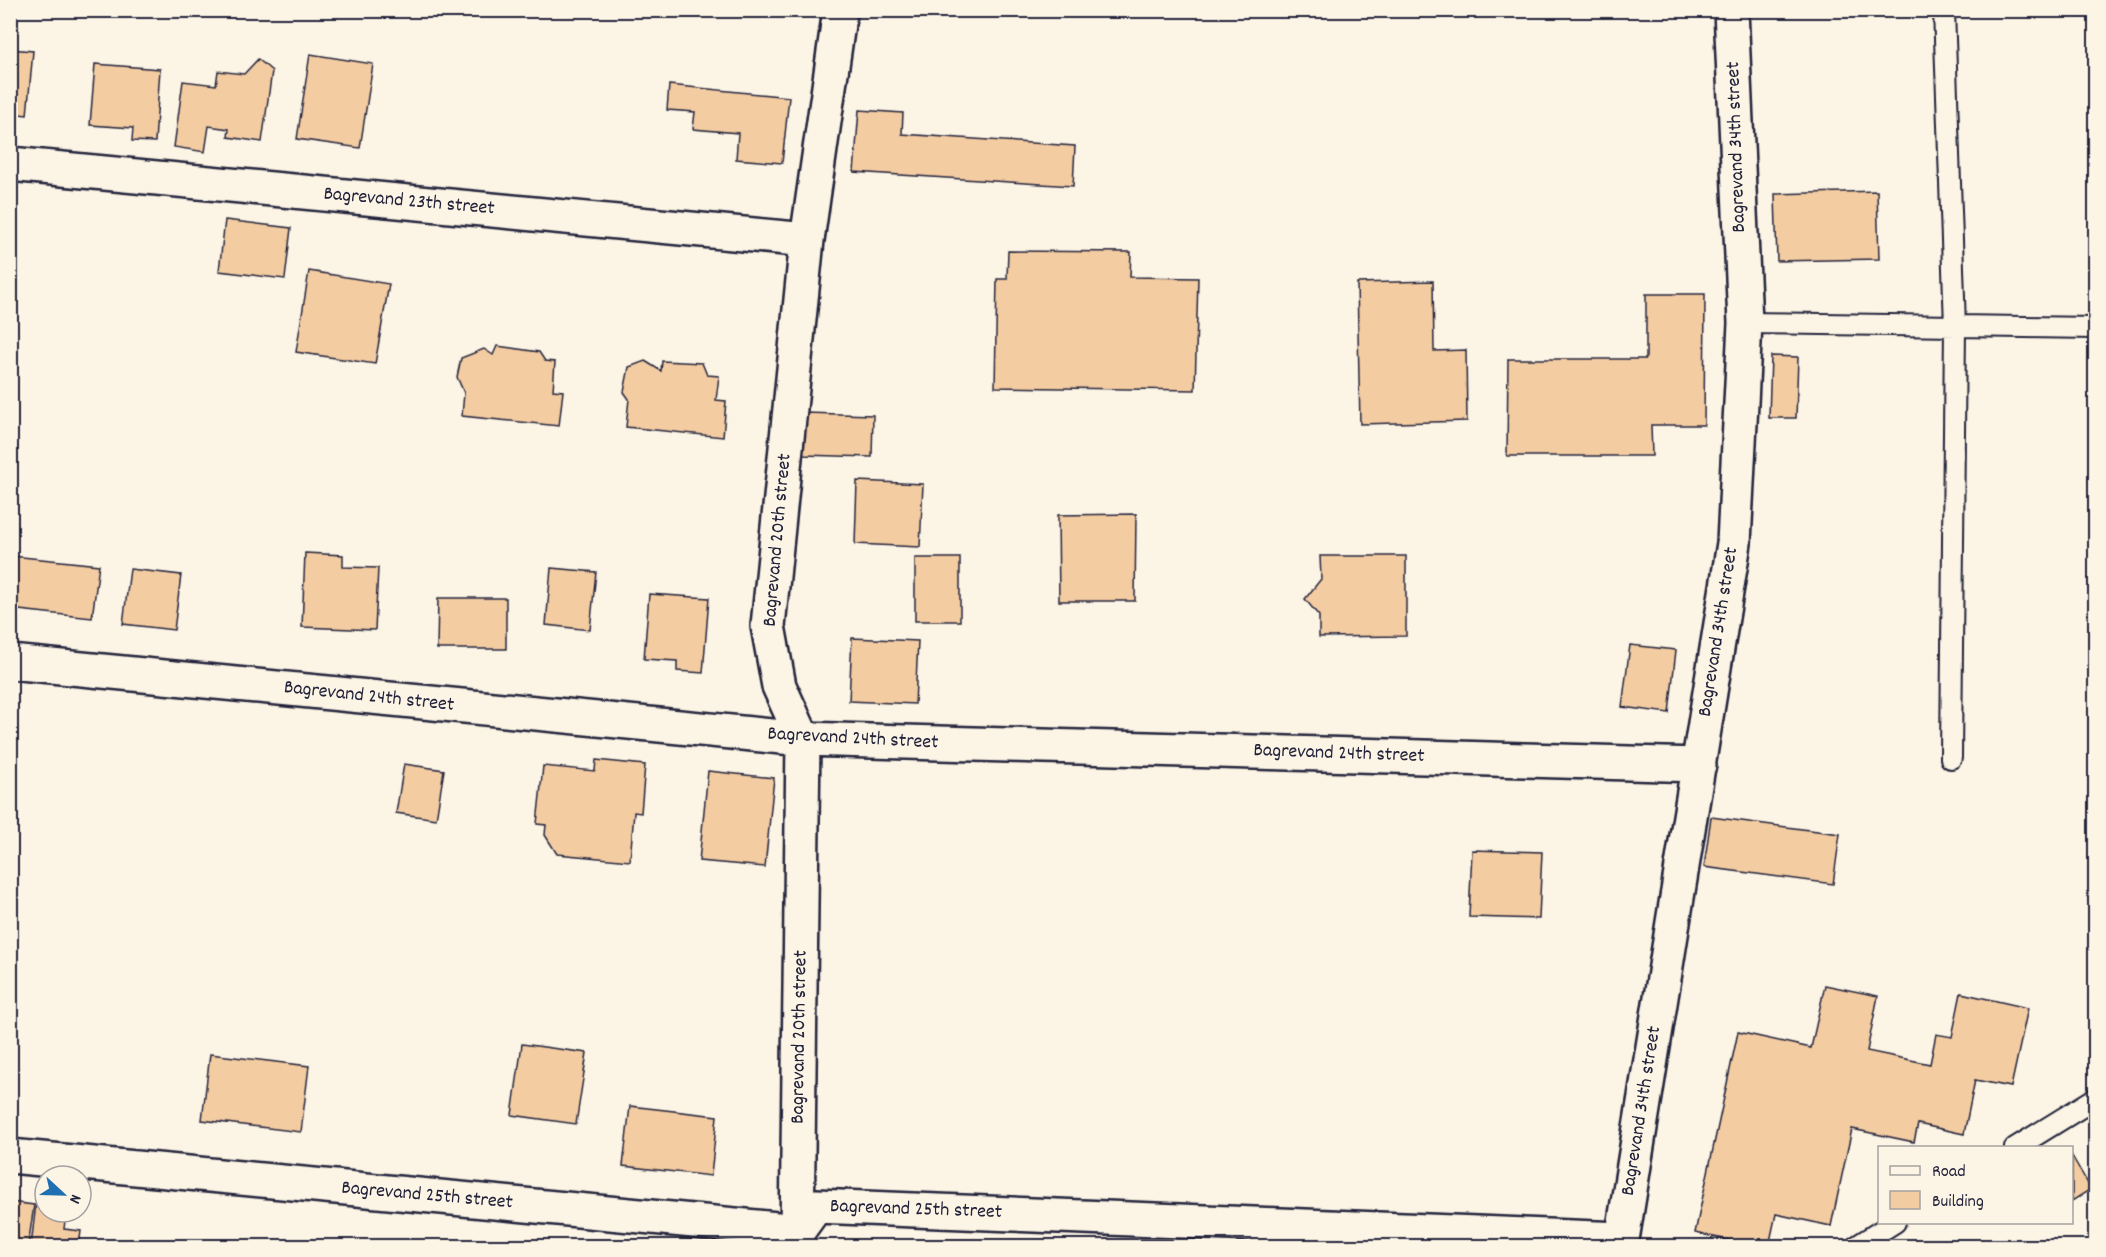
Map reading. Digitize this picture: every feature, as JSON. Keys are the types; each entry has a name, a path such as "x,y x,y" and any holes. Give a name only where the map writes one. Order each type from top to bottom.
{"street":[{"name":"Bagrevand 20th street","path":"797,1239 803,739 779,686 768,626 807,240 840,10"},
{"name":"Bagrevand 34th street","path":"1621,1243 1734,543 1744,323 1731,10"},
{"name":"Bagrevand 23th street","path":"10,164 807,240"},
{"name":"Bagrevand 24th street","path":"10,662 803,739 1699,765"},
{"name":"Bagrevand 25th street","path":"10,1156 797,1239 816,1206 1621,1243"}],"lane":[{"path":"1944,10 1955,326 1951,758"},
{"path":"1744,323 2096,328"},
{"path":"2018,1146 2096,1098"},
{"path":"1857,1246 1892,1224"}],"building":[{"path":"10,49 33,51 27,115 10,113"},
{"path":"310,54 373,64 360,148 297,139"},
{"path":"258,59 272,71 262,142 228,137 229,129 209,126 205,152 174,147 183,81 216,85 218,71 244,74"},
{"path":"95,64 160,69 155,142 132,141 133,128 90,125"},
{"path":"669,85 789,97 782,163 736,159 738,133 693,129 695,112 667,110"},
{"path":"859,110 903,113 902,134 1075,146 1073,186 854,172"},
{"path":"1877,191 1879,259 1777,261 1775,194"},
{"path":"225,220 291,228 285,279 219,271"},
{"path":"1008,251 1131,252 1130,277 1198,278 1195,390 995,387 997,279 1007,279"},
{"path":"309,271 389,284 375,364 296,352"},
{"path":"1433,281 1434,351 1466,350 1467,421 1360,424 1357,283"},
{"path":"1646,294 1705,294 1704,425 1651,425 1652,456 1507,456 1508,359 1646,359"},
{"path":"497,346 539,352 545,361 555,362 553,390 563,391 559,426 462,416 464,393 457,377 461,358 484,349 493,355"},
{"path":"1771,356 1798,357 1796,418 1769,418"},
{"path":"645,361 661,371 662,361 702,363 707,375 719,376 716,400 726,401 723,437 626,427 629,399 624,392 629,367"},
{"path":"804,413 873,415 872,457 802,455"},
{"path":"857,481 923,484 920,547 855,544"},
{"path":"1136,514 1135,601 1059,601 1058,515"},
{"path":"305,553 343,555 343,567 378,568 375,630 302,627"},
{"path":"12,556 99,565 92,618 10,609"},
{"path":"1320,556 1406,556 1406,636 1319,637 1319,616 1305,599 1321,579"},
{"path":"915,558 960,558 960,621 915,621"},
{"path":"551,568 596,572 590,630 546,625"},
{"path":"130,569 181,575 174,630 123,624"},
{"path":"649,594 709,598 703,673 677,671 677,661 644,659"},
{"path":"438,598 506,598 506,649 437,649"},
{"path":"852,638 918,641 915,704 849,701"},
{"path":"1630,645 1676,650 1669,713 1622,707"},
{"path":"596,760 645,765 641,813 634,812 630,861 557,854 545,835 546,825 537,824 543,766 595,771"},
{"path":"404,764 444,770 436,819 396,813"},
{"path":"708,771 774,778 765,867 699,861"},
{"path":"1711,817 1840,834 1833,884 1704,867"},
{"path":"1472,850 1542,852 1539,919 1469,917"},
{"path":"1825,985 1878,996 1867,1051 1930,1064 1936,1034 1952,1037 1961,993 2028,1008 2011,1087 1975,1080 1964,1134 1918,1124 1914,1142 1852,1129 1831,1226 1776,1214 1769,1246 1757,1246 1695,1233 1738,1032 1811,1048"},
{"path":"522,1044 587,1053 576,1124 512,1115"},
{"path":"210,1054 309,1066 301,1132 202,1120"},
{"path":"10,1059 15,1059 10,1105"},
{"path":"630,1106 717,1116 711,1176 623,1166"},
{"path":"2073,1158 2091,1189 2073,1200"},
{"path":"10,1202 33,1205 28,1246 10,1246"},
{"path":"34,1224 65,1224 64,1229 81,1231 79,1246 31,1246"}]}
